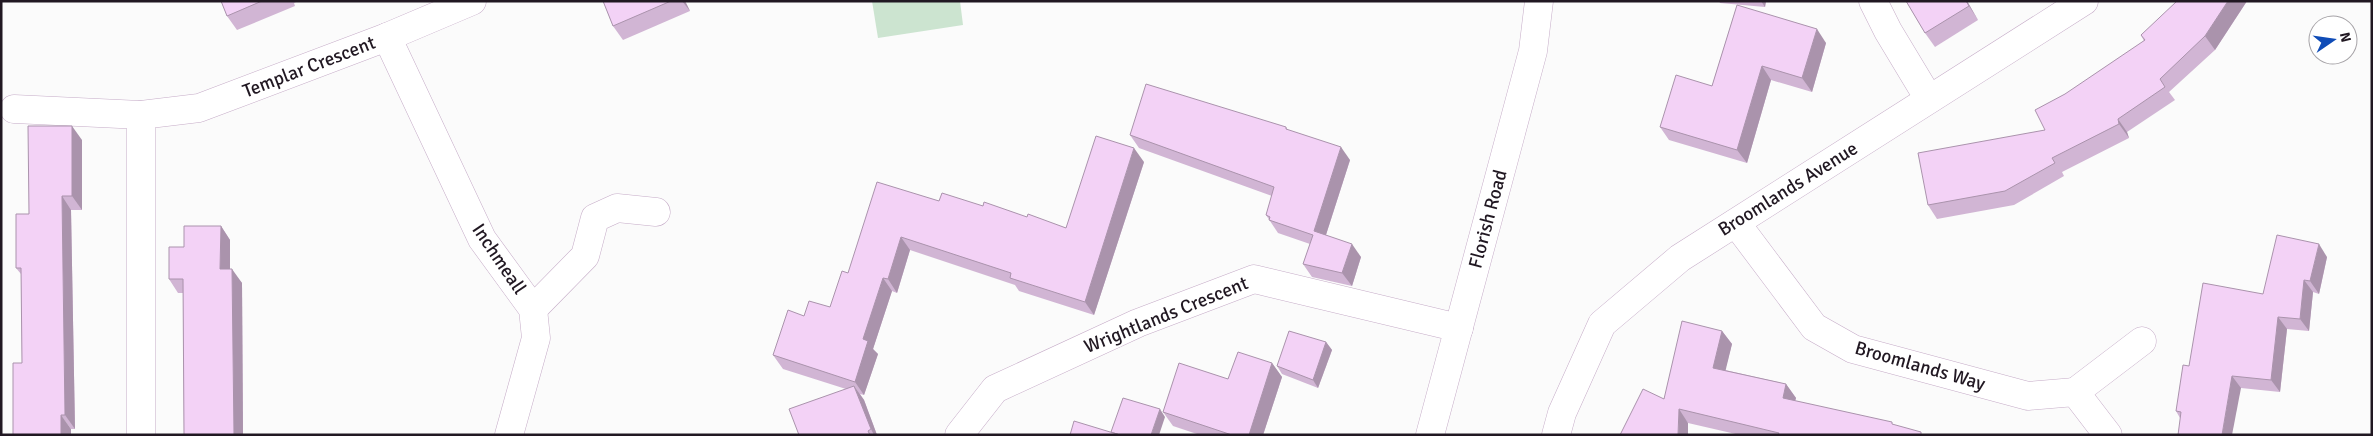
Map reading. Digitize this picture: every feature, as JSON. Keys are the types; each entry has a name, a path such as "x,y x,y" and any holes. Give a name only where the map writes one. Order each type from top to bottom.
{"street":[{"name":"Templar Crescent","path":"14,110 141,116 199,108 386,37 472,1"},
{"name":"Florish Road","path":"1430,435 1533,51 1539,1"},
{"path":"1874,1 1888,31 1929,99"},
{"name":"Broomlands Avenue","path":"1556,435 1562,413 1602,324 1680,258 2084,1"},
{"name":"Inchmeall","path":"386,37 482,239 534,309 536,338 510,435"},
{"path":"141,116 141,435"},
{"path":"534,309 585,256 595,218 617,208 656,212"},
{"name":"Broomlands Way","path":"1736,223 1814,327 1853,349 2028,396 2075,392"},
{"name":"Wrightlands Crescent","path":"959,435 995,389 1138,323 1254,279 1459,328"},
{"path":"2108,435 2075,392 2142,341"}],"green space":[{"path":"872,1 960,1 963,25 878,38"}],"building":[{"path":"221,1 262,1 227,16"},
{"path":"603,1 671,1 613,26"},
{"path":"1906,1 1966,1 1969,6 1925,33"},
{"path":"2177,1 2228,1 2205,36 2160,79 2165,87 2118,119 2119,124 2052,158 2055,163 2005,191 1928,205 1918,153 2045,130 2035,110 2065,94 2145,40 2141,35"},
{"path":"1737,5 1817,29 1802,78 1762,66 1737,150 1660,127 1676,75 1712,86"},
{"path":"1146,84 1286,127 1286,129 1341,147 1314,231 1352,244 1342,273 1303,264 1313,235 1269,220 1270,217 1266,215 1274,187 1130,135"},
{"path":"28,126 72,126 72,196 62,196 65,415 61,415 61,435 13,435 13,363 22,363 21,268 16,268 16,214 29,214"},
{"path":"1096,136 1134,148 1085,302 1010,278 1011,273 901,237 888,279 883,278 863,339 868,341 855,382 773,355 788,310 804,316 809,301 830,307 842,271 848,273 877,182 939,201 942,193 983,206 984,202 1027,217 1028,214 1066,228"},
{"path":"184,226 221,226 220,269 232,269 234,435 184,435 183,279 169,279 169,247 184,247"},
{"path":"2277,235 2319,244 2310,281 2304,280 2300,319 2278,317 2271,380 2232,376 2222,435 2178,435 2181,412 2176,411 2183,365 2189,366 2203,283 2263,294"},
{"path":"1682,321 1722,331 1713,368 1786,384 1783,398 1892,422 1892,424 1921,432 1921,435 1778,435 1779,433 1679,409 1678,435 1620,435 1643,389 1664,399"},
{"path":"1289,331 1326,342 1313,380 1277,366"},
{"path":"1238,352 1272,363 1249,435 1232,435 1163,412 1179,363 1228,379"},
{"path":"854,386 871,429 868,431 870,435 799,435 789,409"},
{"path":"1123,398 1160,409 1151,435 1120,435 1111,432"},
{"path":"1074,421 1120,435 1070,435"}]}
